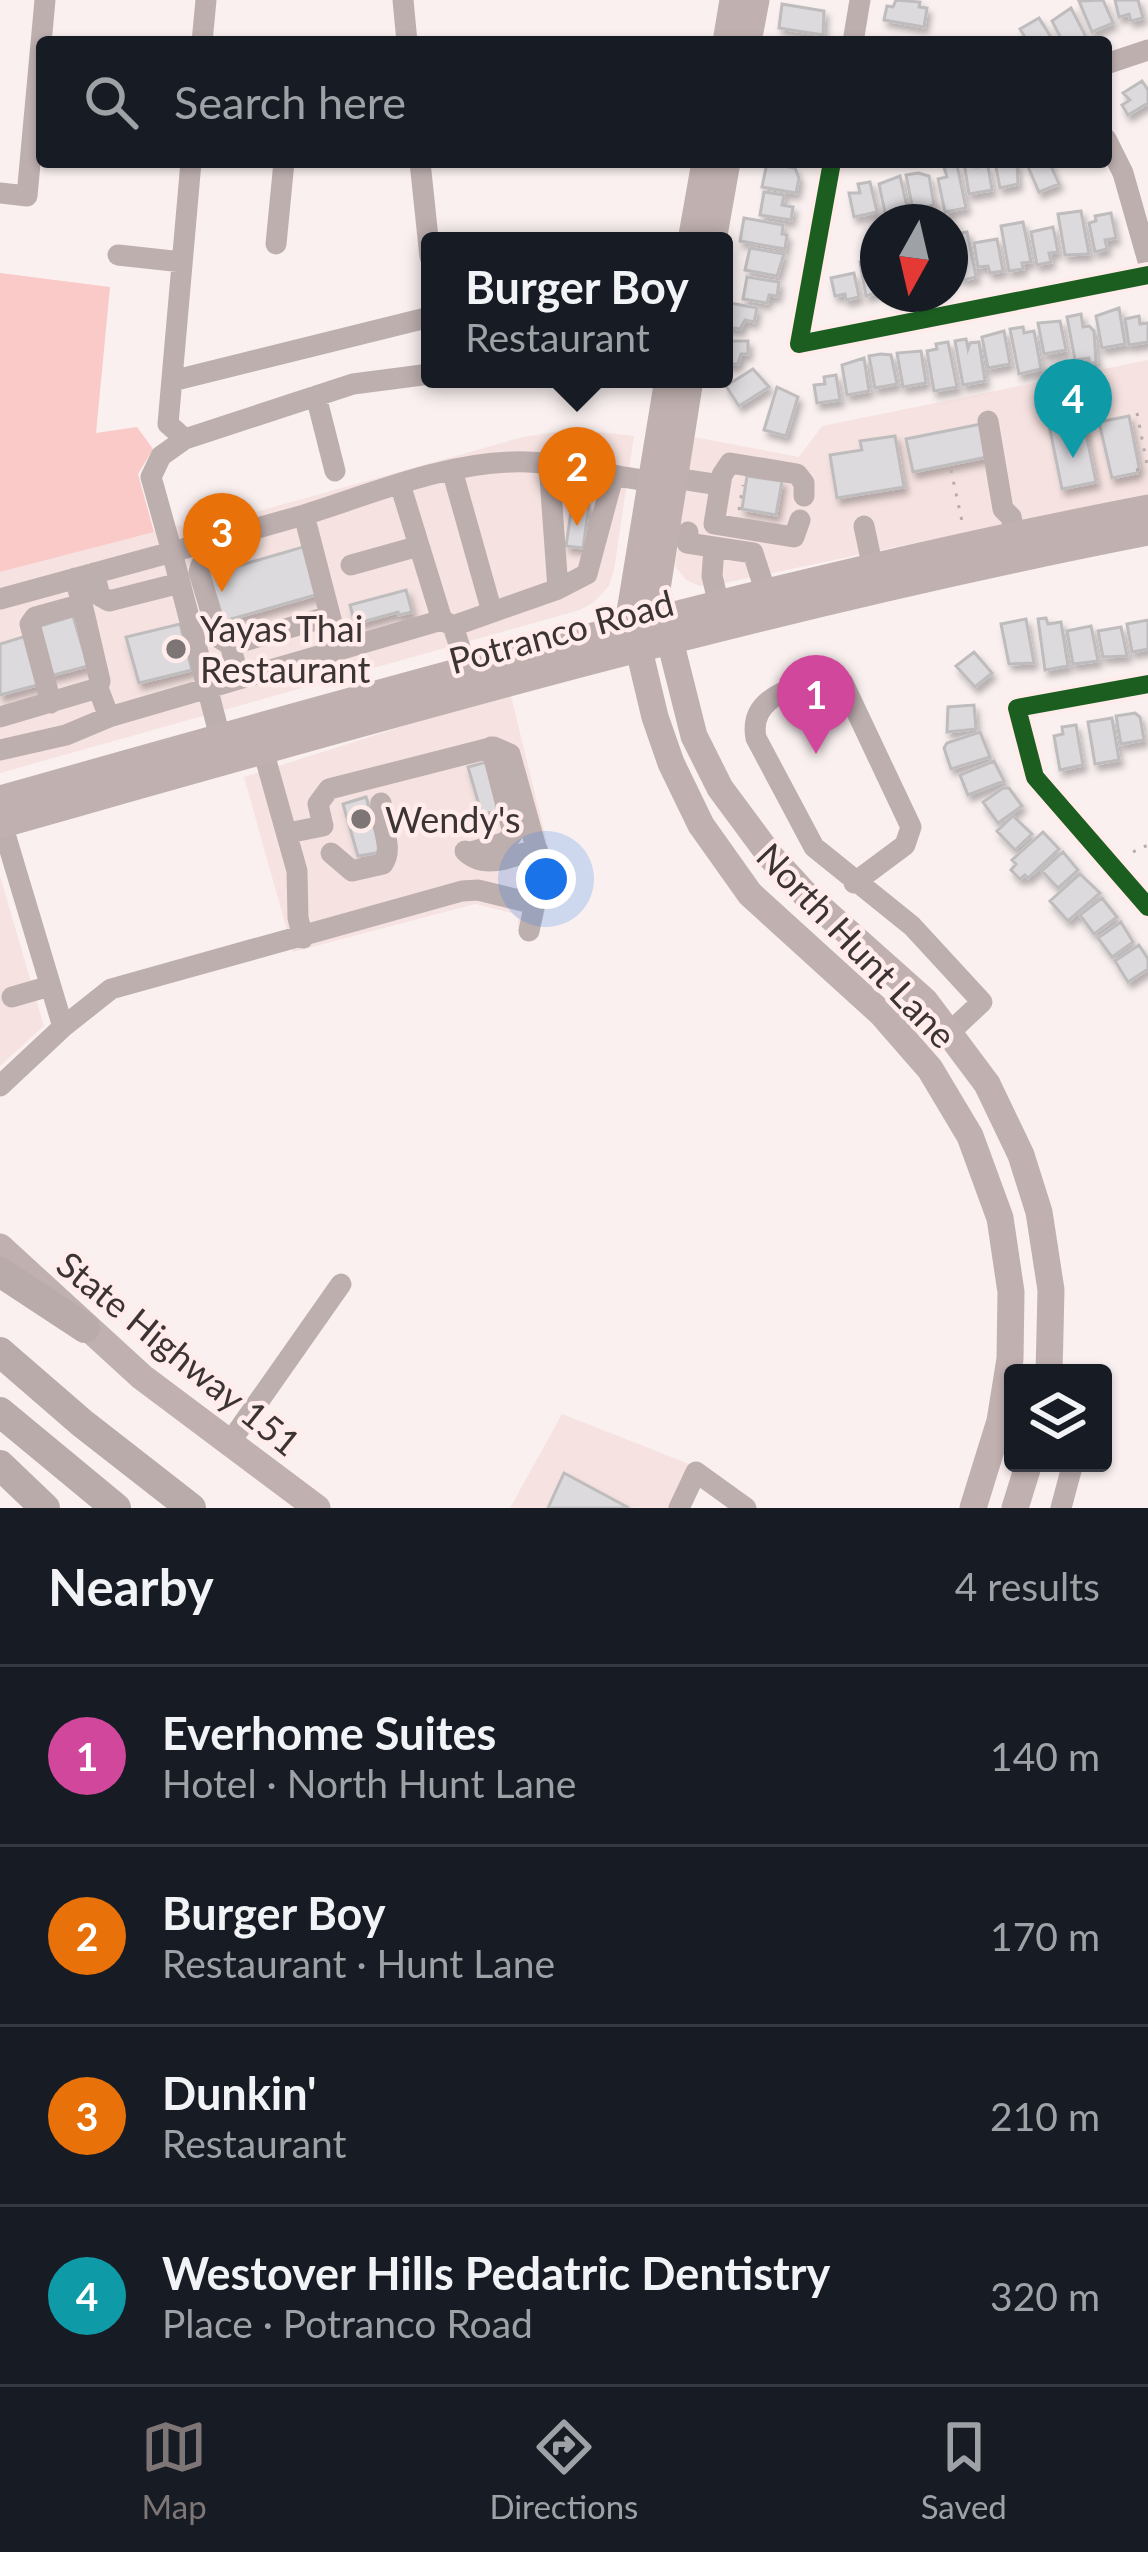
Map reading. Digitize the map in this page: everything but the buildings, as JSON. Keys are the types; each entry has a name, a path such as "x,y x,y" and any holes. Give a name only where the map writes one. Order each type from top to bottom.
{"highway":[{"path":"0,1272 85,1328"},
{"path":"0,1352 190,1508"},
{"path":"0,1412 116,1508"},
{"path":"0,1465 45,1508"}],"main road":[{"path":"727,36 733,0"},
{"path":"749,36 756,0"},
{"path":"693,232 704,168"},
{"path":"715,232 726,168"},
{"path":"662,480 667,388"},
{"path":"677,388 670,433 680,440"},
{"path":"662,480 680,440 689,388"},
{"name":"North Hunt Lane","path":"662,480 677,530 657,585 688,717 707,766 760,842 805,894 909,985 951,1031 1005,1116 1033,1192 1051,1290 1048,1364"},
{"name":"North Hunt Lane","path":"662,480 631,589 634,635 671,763 724,860 783,927 882,1014 920,1055 970,1136 1000,1218 1012,1304 1010,1364"},
{"name":"Potranco Road","path":"1,816 93,799 634,635 875,577 1015,534 1148,508"},
{"path":"1042,553 1087,533 1148,522"},
{"name":"Potranco Road","path":"664,627 718,601 765,590 875,577 906,582 1148,532"},
{"path":"906,582 942,564 1011,547 1015,534"},
{"name":"Potranco Road","path":"1,816 220,737 467,669 634,635"},
{"path":"263,750 265,739 373,706 395,688"},
{"path":"93,799 101,788 121,778 213,751 220,737"},
{"path":"920,1055 951,1031"},
{"name":"State Highway 151","path":"0,1247 85,1328 228,1445 317,1508"},
{"name":"North Hunt Lane","path":"979,1502 1004,1405"},
{"path":"1015,1508 1026,1472"}],"street":[{"path":"42,36 45,0"},
{"path":"203,36 206,0"},
{"path":"403,0 406,36"},
{"path":"854,36 860,0"},
{"path":"1112,62 1148,50"},
{"path":"0,194 27,196 36,98"},
{"path":"1112,151 1123,173 1148,261"},
{"path":"185,439 168,424 190,168"},
{"path":"277,244 283,168"},
{"path":"421,168 427,232"},
{"path":"831,168 799,344 1148,275"},
{"path":"118,255 182,262"},
{"path":"172,381 421,319"},
{"path":"220,737 152,477 161,457 185,439 353,384 421,375"},
{"path":"316,396 335,471"},
{"path":"988,421 1003,509 1011,517 1015,534"},
{"path":"0,599 452,470 514,462 613,477 720,485"},
{"path":"714,524 724,469 738,463 797,474 804,483 804,496"},
{"path":"549,464 558,589"},
{"path":"452,470 492,612"},
{"path":"0,750 66,735 239,677 492,612 558,589 591,568 613,477"},
{"path":"400,484 467,669"},
{"path":"304,515 339,650"},
{"path":"765,590 753,554 687,543 677,530 690,520 797,529"},
{"path":"756,562 762,555 761,523"},
{"path":"864,526 875,577"},
{"path":"239,677 230,645 219,638 200,572 210,554 237,546 254,529"},
{"path":"351,565 419,546"},
{"path":"714,547 712,577 718,601"},
{"path":"85,576 109,601 180,583"},
{"path":"85,576 82,604 98,688 109,717"},
{"path":"51,703 30,624 35,616 82,604"},
{"path":"230,645 330,616"},
{"path":"854,883 905,845 910,827 843,683 826,675 770,700 757,711 753,722 757,738 814,847 854,883 912,926 982,1002 951,1031"},
{"path":"1148,684 1017,708 1035,777 1136,867 1148,907"},
{"path":"0,717 98,688"},
{"path":"491,747 513,833 506,842 465,848 475,860 488,862 537,849"},
{"path":"288,833 323,826 318,804 329,789 499,747 510,754 542,869 529,931"},
{"path":"263,750 297,871 303,938"},
{"path":"331,853 357,871 379,867 387,860 381,803"},
{"path":"1,816 10,894 63,1027"},
{"path":"760,842 795,817"},
{"path":"0,1086 111,989 462,891 478,890 535,904"},
{"path":"12,997 50,986"},
{"path":"228,1445 341,1284"},
{"path":"679,1508 696,1472 746,1508"},
{"path":"1061,1508 1071,1472"}],"path":[{"path":"1130,419 1137,415 1148,468 1136,470"},
{"path":"951,470 964,533"},
{"path":"744,472 739,510 761,523"},
{"path":"1136,867 1148,844"}],"shaded area":[{"path":"0,273 110,287 96,433 137,427 153,449 138,474 154,532 0,572"},
{"path":"1148,360 1148,494 725,583 700,586 686,580 675,566 694,437 799,457 822,426"},
{"path":"573,429 634,436 614,570 609,586 593,603 0,773 0,572 179,525 188,531 523,437"},
{"path":"510,692 555,875 538,937 518,931 518,919 512,913 475,904 293,952 244,777"},
{"path":"0,876 44,1026 0,1066"},
{"path":"562,1414 707,1471 690,1508 510,1508"}],"cycle path":[{"path":"831,168 799,344 1148,275"},
{"path":"1148,684 1017,708 1035,777 1148,907"}],"place":[{"name":"Westover Hills Pedatric Dentistry","path":"1073,458"},
{"name":"Burger Boy","path":"577,526"},
{"name":"Dunkin'","path":"222,592"},
{"name":"Yayas Thai Restaurant","path":"176,649"},
{"name":"Everhome Suites","path":"816,754"},
{"name":"Wendy's","path":"361,819"}]}
